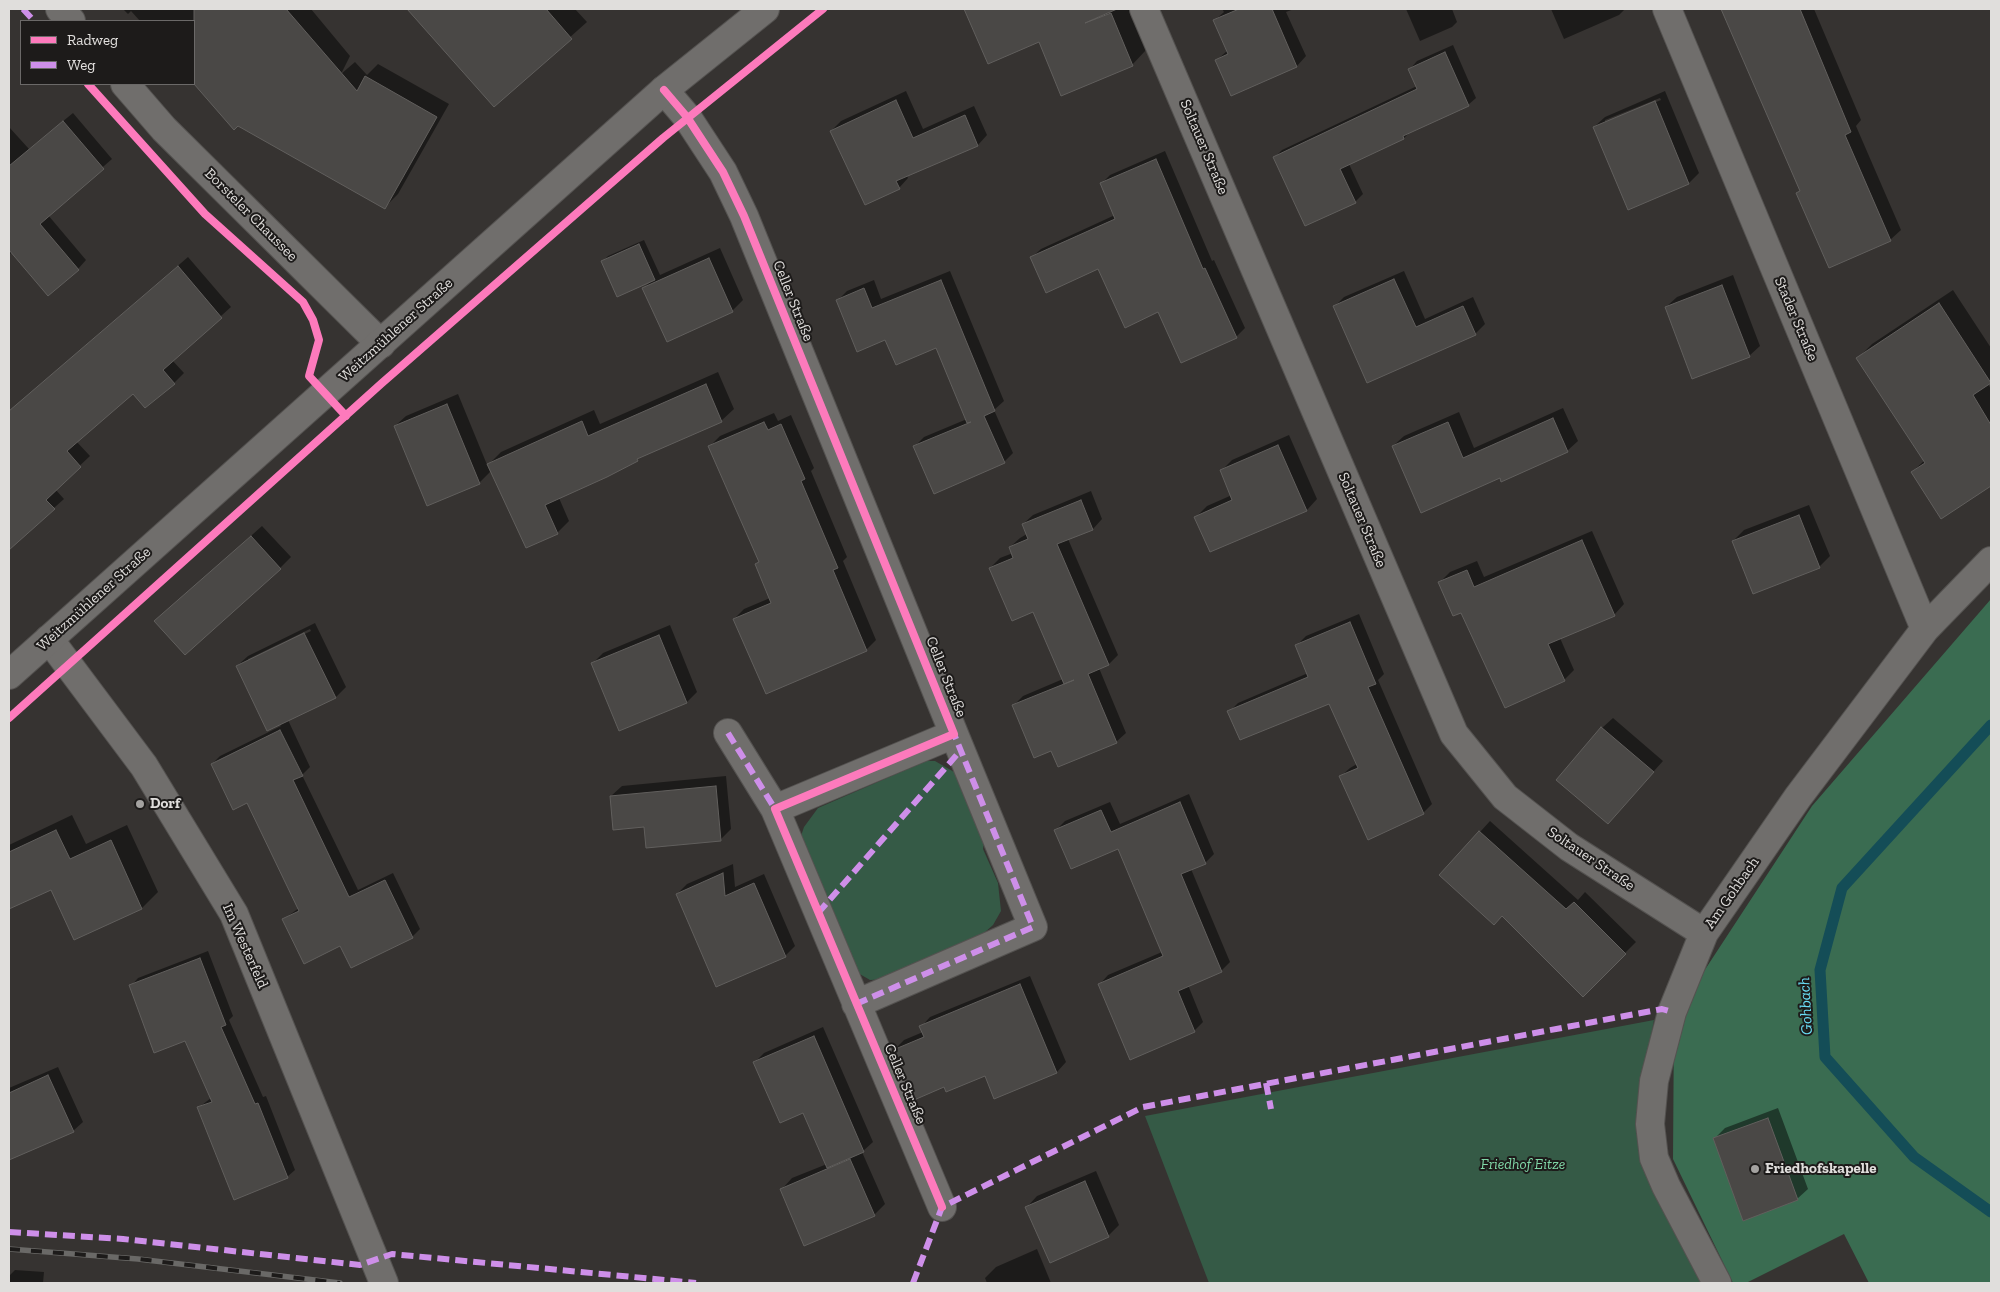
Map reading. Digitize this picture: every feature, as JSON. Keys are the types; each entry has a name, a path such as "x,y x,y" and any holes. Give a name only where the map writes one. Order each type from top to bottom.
{"street":[{"path":"60,9 70,20"},
{"name":"Weitzmühlener Straße","path":"9,675 664,90 764,9"},
{"name":"Soltauer Straße","path":"1144,9 1454,734 1505,798 1569,848 1704,933"},
{"name":"Stader Straße","path":"1667,9 1925,629"},
{"name":"Borsteler Chaussee","path":"126,85 164,129 381,344"},
{"name":"Celler Straße","path":"664,90 687,117 723,172 744,216 1033,927 856,1004"},
{"name":"Am Gohbach","path":"1717,1283 1666,1186 1654,1158 1650,1124 1654,1081 1672,1012 1704,933 1798,796 1925,629 1991,561"},
{"name":"Im Westerfeld","path":"49,638 144,766 234,914 384,1283"},
{"name":"Celler Straße","path":"728,733 774,808 942,1207"},
{"name":"Celler Straße","path":"774,808 954,734"}],"green space":[{"path":"1991,599 1991,1283 1869,1283 1844,1234 1746,1283 1733,1283 1673,1159 1674,1017 1812,806"},
{"path":"926,761 935,761 961,776 985,835 983,849 998,883 1001,911 993,925 975,941 888,979 870,980 858,973 800,839 804,827 818,808"},
{"name":"Friedhof Eitze","path":"1654,1020 1639,1102 1707,1283 1209,1283 1145,1116"}],"building":[{"path":"194,9 286,9 357,91 365,76 437,117 385,209 238,126 234,130 195,85"},
{"path":"407,9 546,9 572,39 494,107"},
{"path":"964,9 1117,9 1085,23 1111,13 1133,66 1061,96 1039,42 988,64"},
{"path":"1239,9 1272,9 1297,67 1231,96 1215,60 1228,54 1213,20"},
{"path":"1721,9 1800,9 1851,132 1845,135 1891,241 1829,268 1796,193 1800,191"},
{"path":"1445,52 1469,106 1403,136 1404,139 1340,169 1356,203 1305,226 1273,157 1417,89 1408,69"},
{"path":"896,100 913,138 965,115 978,146 896,181 900,189 865,205 830,131"},
{"path":"1655,101 1689,184 1628,210 1593,127"},
{"path":"63,121 104,169 40,224 79,270 48,296 9,250 9,166"},
{"path":"1156,159 1203,269 1205,268 1237,338 1181,363 1158,312 1125,328 1098,269 1046,293 1030,257 1115,219 1100,183"},
{"path":"639,244 655,280 617,297 601,261"},
{"path":"709,258 733,312 667,342 642,288"},
{"path":"178,266 222,318 163,370 175,384 145,408 133,394 67,451 81,467 46,500 55,509 9,550 9,411"},
{"path":"1394,279 1416,327 1463,306 1476,335 1367,383 1333,306"},
{"path":"941,280 995,411 984,416 1005,463 934,494 913,446 971,422 967,423 936,348 896,365 885,340 857,352 836,300 864,288 872,308"},
{"path":"1722,285 1750,357 1692,379 1665,307"},
{"path":"1939,303 1991,383 1973,395 1991,425 1991,486 1941,519 1911,472 1925,463 1856,358"},
{"path":"706,384 722,422 637,459 638,461 607,477 545,505 558,534 526,548 487,464 582,421 588,436"},
{"path":"447,404 480,484 427,506 394,426"},
{"path":"1553,418 1568,452 1501,482 1500,478 1421,513 1392,446 1448,422 1463,458"},
{"path":"764,422 768,430 781,424 805,479 801,481 838,568 833,570 867,651 766,694 733,619 771,603 755,564 759,562 708,446"},
{"path":"1278,445 1307,511 1210,552 1194,517 1232,500 1220,470"},
{"path":"1081,500 1093,530 1057,544 1109,665 1088,674 1117,743 1058,767 1051,751 1034,758 1012,705 1074,680 1064,684 1033,612 1012,621 989,568 1013,558 1009,547 1028,539 1022,524"},
{"path":"1799,515 1820,568 1753,594 1732,541"},
{"path":"251,536 281,569 185,655 154,621"},
{"path":"1582,540 1615,616 1548,644 1565,681 1505,708 1461,613 1453,616 1438,582 1467,570 1474,587"},
{"path":"1350,622 1376,684 1368,687 1424,814 1368,840 1339,776 1358,768 1329,704 1240,740 1227,711 1308,677 1295,645"},
{"path":"304,633 336,698 267,731 236,666"},
{"path":"659,635 687,703 619,731 591,663"},
{"path":"1601,727 1654,772 1608,824 1556,780"},
{"path":"280,730 303,776 293,780 349,897 385,880 413,938 351,968 340,946 304,964 282,919 299,911 247,803 233,810 211,764"},
{"path":"716,786 721,841 646,848 644,827 613,830 610,796"},
{"path":"1180,802 1206,864 1181,874 1222,972 1178,991 1195,1032 1130,1060 1098,984 1163,956 1118,849 1071,869 1054,830 1101,810 1111,832"},
{"path":"56,830 70,859 111,840 142,909 74,940 51,890 9,909 9,852"},
{"path":"1479,831 1566,909 1574,902 1626,954 1583,997 1502,916 1494,925 1439,875"},
{"path":"723,873 725,896 754,883 786,957 716,987 676,894"},
{"path":"200,958 226,1025 221,1027 255,1104 258,1103 288,1178 234,1200 197,1107 212,1102 185,1041 154,1053 129,985"},
{"path":"1020,984 1057,1073 994,1099 985,1076 946,1092 944,1087 914,1100 893,1050 924,1037 919,1026"},
{"path":"814,1036 864,1152 827,1168 803,1113 780,1123 753,1062"},
{"path":"48,1075 74,1132 9,1160 9,1093"},
{"name":"Friedhofskapelle","path":"1768,1118 1798,1200 1743,1221 1713,1138"},
{"path":"850,1159 875,1216 804,1246 780,1189"},
{"path":"1085,1181 1109,1237 1050,1263 1025,1207"}],"waterway":[{"name":"Gohbach","path":"1991,725 1842,888 1820,970 1825,1057 1914,1157 1991,1212"}],"railway":[{"path":"9,1249 138,1259 340,1283"}],"marked path":[{"path":"23,9 33,20"},
{"path":"728,733 775,809"},
{"path":"856,1004 1033,927 954,734"},
{"path":"818,913 961,750"},
{"path":"913,1283 942,1207 1143,1107 1662,1009 1672,1012"},
{"path":"1266,1083 1271,1109"},
{"path":"9,1232 123,1239 360,1265 392,1254 696,1283"}],"cycle path":[{"path":"9,718 382,383 663,138 823,9"},
{"path":"89,85 205,214 303,302 313,320 319,340 309,376 346,416"},
{"path":"664,90 687,117 723,172 744,216 954,734 775,809 942,1207"}],"place":[{"name":"Dorf","path":"140,804"},
{"name":"Friedhofskapelle","path":"1755,1169"}]}
